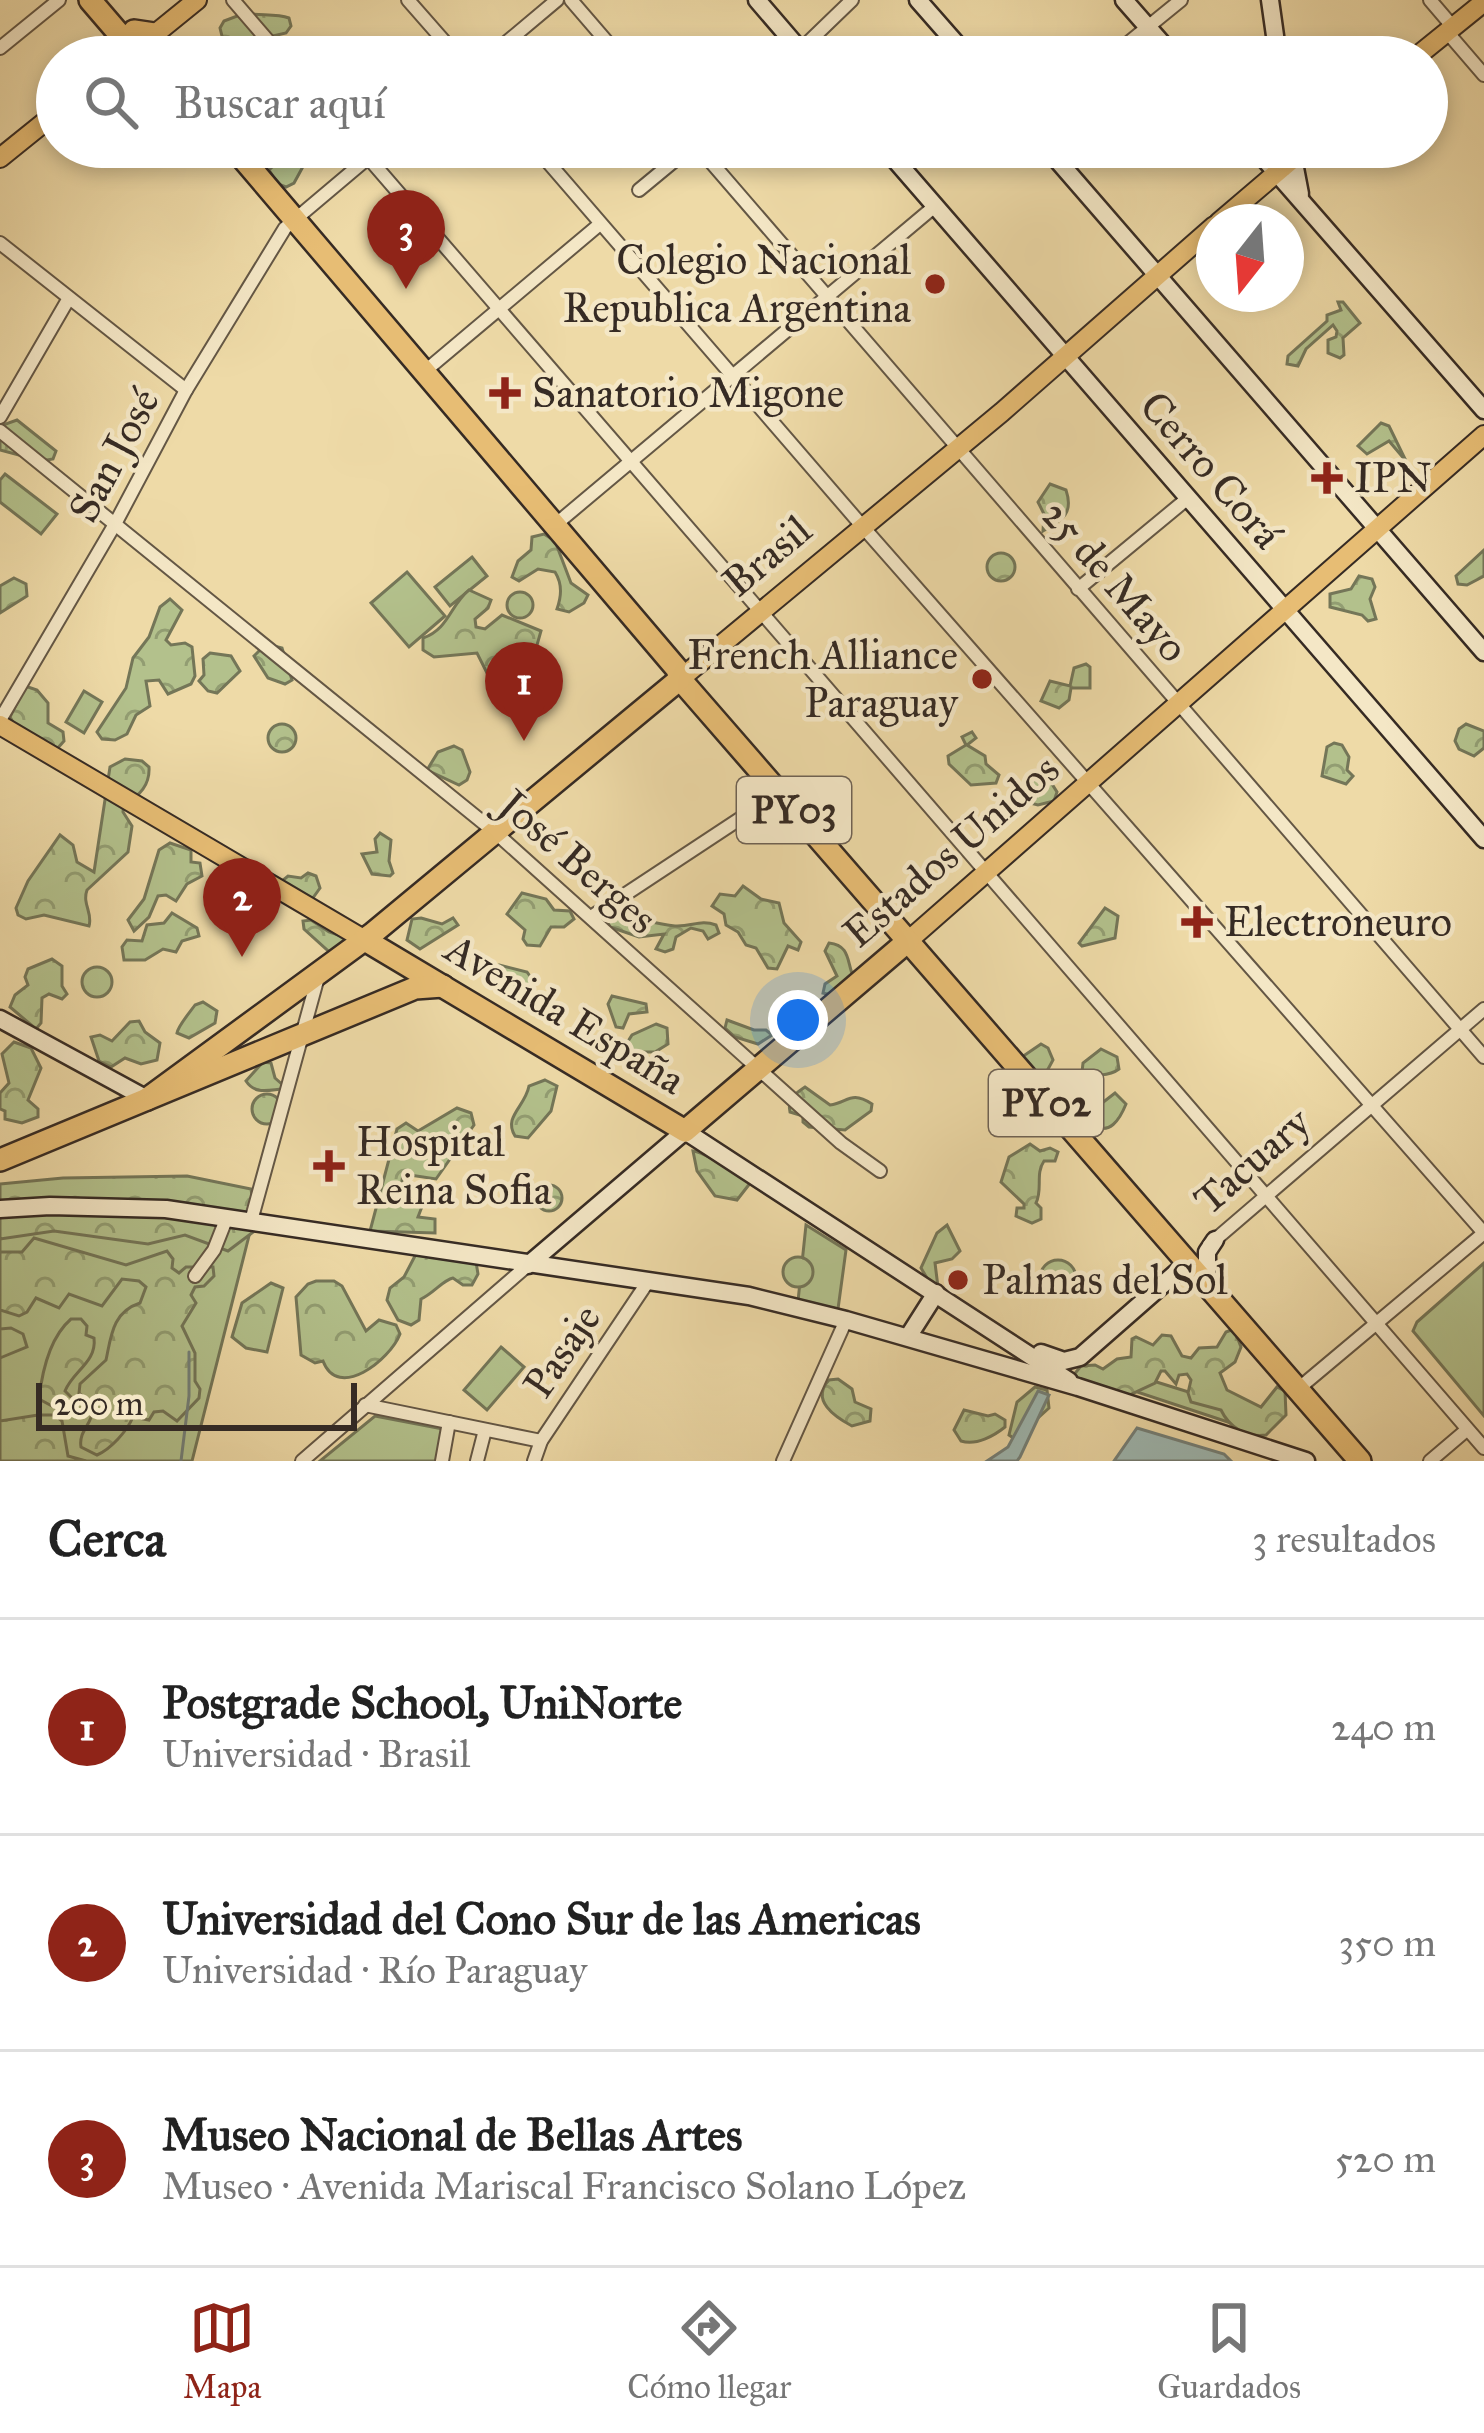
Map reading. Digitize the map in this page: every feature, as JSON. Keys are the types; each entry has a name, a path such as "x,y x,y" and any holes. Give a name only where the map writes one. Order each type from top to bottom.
{"highway":[{"path":"94,0 129,36"},
{"path":"107,0 131,36"},
{"path":"236,168 424,372 681,679"},
{"path":"249,168 496,472 664,667 681,679"},
{"path":"496,472 539,517 555,525"},
{"name":"PY03","path":"681,679 908,942"},
{"name":"Brasil","path":"148,1099 365,940 681,679"},
{"name":"Avenida España","path":"365,940 685,1131"},
{"name":"Estados Unidos","path":"685,1131 908,942"},
{"name":"PY02","path":"908,942 1360,1461"},
{"path":"0,1160 415,988 443,986"}],"main road":[{"path":"155,36 197,0"},
{"path":"1442,36 1484,2"},
{"path":"0,158 36,129"},
{"name":"Brasil","path":"1238,204 1279,168"},
{"name":"Brasil","path":"681,679 1066,358 1196,241"},
{"name":"Estados Unidos","path":"908,942 1484,435"},
{"name":"Avenida España","path":"0,723 365,940"}],"street":[{"path":"0,47 58,0"},
{"path":"233,0 264,36"},
{"path":"408,0 440,36"},
{"path":"514,36 557,0"},
{"path":"571,0 602,36"},
{"path":"758,0 785,36"},
{"path":"818,36 852,0"},
{"path":"919,0 950,36"},
{"path":"1124,0 1156,36"},
{"path":"1137,36 1181,0"},
{"path":"1270,0 1275,36"},
{"path":"1430,0 1484,75"},
{"name":"San José","path":"0,723 186,390 290,223 347,168"},
{"path":"378,168 1484,1448"},
{"path":"553,168 1484,1233 1298,1388"},
{"path":"639,190 668,168"},
{"name":"25 de Mayo","path":"713,168 1484,1058"},
{"name":"Cerro Corá","path":"902,168 1484,838"},
{"path":"1064,168 1484,652"},
{"path":"1295,168 1302,201 1484,410"},
{"path":"555,525 935,206"},
{"path":"424,372 600,224"},
{"path":"0,265 6,248 186,390"},
{"path":"0,418 69,298"},
{"name":"José Berges","path":"0,431 496,833 841,1143 880,1172"},
{"path":"1078,589 1188,498"},
{"path":"591,917 779,793"},
{"path":"251,1221 319,976"},
{"name":"Tacuary","path":"936,1293 1045,1355 1064,1361 1080,1358 1484,1009"},
{"path":"0,1019 148,1099"},
{"name":"Estados Unidos","path":"302,1461 685,1131"},
{"name":"Avenida España","path":"685,1131 1070,1385"},
{"path":"0,1209 127,1208 226,1217 749,1296 908,1337 1306,1461"},
{"path":"196,1276 214,1250 226,1217"},
{"path":"1209,1291 1205,1267 1215,1240"},
{"name":"Pasaje","path":"534,1461 649,1280"},
{"path":"908,1337 936,1293"},
{"path":"783,1461 846,1320"},
{"path":"365,1405 542,1442"},
{"path":"442,1461 449,1422"},
{"path":"477,1461 485,1430"},
{"path":"1430,1461 1463,1433"}],"green space":[{"path":"245,13 284,16 291,26 286,33 273,36 222,36 224,21"},
{"path":"271,168 302,168 286,187"},
{"path":"1338,302 1360,323 1343,338 1344,355 1328,353 1328,340 1336,337 1333,325 1306,349 1298,366 1287,364 1288,356 1327,321 1327,315 1341,310"},
{"path":"17,420 56,451 53,459 41,461 0,450 0,426"},
{"path":"1381,423 1389,426 1406,461 1389,441 1367,454 1358,446"},
{"path":"5,474 57,514 41,534 0,502 0,480"},
{"path":"1050,484 1066,490 1068,505 1061,520 1043,531 1044,514 1038,502"},
{"path":"544,534 555,541 571,583 588,595 569,612 557,609 560,591 555,572 538,569 519,581 512,577 518,561 531,550 532,537"},
{"path":"1484,550 1484,576 1467,585 1458,584 1456,576"},
{"path":"1001,553 1011,557 1015,567 1011,577 1001,581 991,577 987,567 991,557"},
{"path":"472,557 487,576 450,606 435,587"},
{"path":"407,572 445,616 409,647 371,603"},
{"path":"1359,576 1372,579 1375,587 1370,599 1376,619 1368,621 1330,607 1330,594 1351,589"},
{"path":"14,578 26,584 27,596 0,613 0,586"},
{"path":"469,590 491,600 475,619 476,627 485,629 502,615 541,631 535,652 540,668 515,696 497,693 477,653 434,657 423,650 423,638 444,623"},
{"path":"520,592 533,605 520,618 507,605"},
{"path":"170,599 182,610 166,640 192,647 195,676 191,684 168,694 159,680 146,681 150,706 136,715 127,734 102,739 97,732 126,688 133,658 149,637 160,607"},
{"path":"266,644 282,648 292,680 285,684 268,678 254,656"},
{"path":"210,653 231,656 240,671 217,693 199,681 204,675 203,659"},
{"path":"1086,664 1090,688 1071,688 1069,700 1059,708 1041,701 1050,681 1070,686 1074,668"},
{"path":"25,686 37,690 48,703 48,723 63,732 64,741 56,750 10,717"},
{"path":"84,691 102,702 84,733 66,722"},
{"path":"282,724 292,728 296,738 292,748 282,752 272,748 268,738 272,728"},
{"path":"1466,724 1484,731 1484,748 1474,756 1459,749 1455,741"},
{"path":"972,732 976,738 967,745 985,756 986,764 999,775 996,783 971,785 949,764 948,756 966,745 962,737"},
{"path":"1342,745 1349,757 1347,770 1353,776 1346,784 1322,776 1327,747"},
{"path":"454,746 462,750 470,772 459,785 427,770 438,752"},
{"path":"125,759 149,767 148,779 124,803 123,812 132,826 128,852 87,890 89,926 44,915 26,919 18,915 16,908 28,881 60,835 73,845 77,862 94,872 110,767"},
{"path":"1030,778 1050,781 1057,792 1054,801 1038,805 1022,801 1020,785"},
{"path":"380,833 391,840 390,876 372,874 362,854 377,852 375,839"},
{"path":"170,843 191,850 191,862 200,863 202,876 187,884 176,901 158,896 149,917 134,931 128,920 144,899 159,850"},
{"path":"308,873 316,876 320,888 310,902 282,881"},
{"path":"743,886 761,899 779,903 784,923 801,942 798,950 788,946 777,969 768,968 756,948 746,945 726,925 724,914 712,906 720,894 735,896"},
{"path":"522,893 546,899 554,910 570,911 574,919 564,927 551,927 540,946 527,945 525,930 507,914"},
{"path":"623,902 631,906 635,918 675,926 710,923 719,933 708,939 703,931 691,928 665,952 656,949 664,934 639,937 610,927 604,915"},
{"path":"1105,908 1118,916 1115,938 1082,946 1079,943"},
{"path":"172,913 197,928 199,936 182,941 176,952 163,949 145,960 124,960 122,947 127,940 142,941 147,925 164,923"},
{"path":"453,918 458,925 420,949 407,940 412,919 442,924"},
{"path":"311,920 350,939 335,957 304,929 303,921"},
{"path":"829,943 844,951 853,976 836,996 823,993 825,984 837,976 825,951"},
{"path":"52,959 62,966 67,994 62,999 49,994 42,998 41,1023 36,1029 10,1007 15,995 28,985 28,969"},
{"path":"499,965 527,972 532,979 529,988 500,989 487,984 488,971"},
{"path":"97,967 108,971 112,982 108,993 97,997 86,993 82,982 86,971"},
{"path":"612,996 646,1004 647,1012 629,1014 623,1028 616,1027 608,1004"},
{"path":"203,1002 217,1011 215,1023 189,1038 177,1033 195,1005"},
{"path":"727,1020 772,1035 758,1044 735,1037 725,1028"},
{"path":"139,1021 160,1043 157,1060 141,1064 125,1058 111,1067 99,1061 91,1037 100,1035 112,1041 130,1022"},
{"path":"656,1024 667,1028 668,1044 655,1052 636,1052 626,1065 622,1062 620,1054 632,1035"},
{"path":"14,1042 31,1048 41,1068 28,1100 38,1109 38,1117 22,1123 5,1119 0,1109 0,1093 9,1083 2,1054"},
{"path":"1041,1044 1053,1060 1038,1075 1016,1061"},
{"path":"1101,1049 1117,1057 1119,1069 1101,1075 1082,1072 1083,1063"},
{"path":"263,1062 271,1063 282,1089 258,1090 246,1081"},
{"path":"545,1080 557,1086 551,1111 528,1138 515,1136 513,1117 529,1086"},
{"path":"805,1087 830,1105 859,1098 872,1104 871,1111 845,1130 809,1127 789,1107"},
{"path":"1115,1093 1126,1104 1117,1120 1104,1128 1092,1124 1097,1107"},
{"path":"267,1094 282,1109 267,1124 252,1109"},
{"path":"457,1108 471,1113 474,1125 436,1179 403,1174 401,1187 415,1190 423,1204 418,1217 435,1219 435,1233 370,1231 397,1129 406,1123 418,1131"},
{"path":"1030,1144 1040,1151 1058,1152 1055,1161 1044,1161 1041,1166 1036,1203 1041,1219 1032,1223 1016,1216 1017,1208 1024,1204 1001,1182 1009,1157"},
{"path":"693,1151 751,1182 737,1200 715,1196 697,1171"},
{"path":"187,1176 251,1189 257,1229 228,1251 185,1235 148,1244 54,1231 0,1239 0,1184"},
{"path":"549,1185 562,1198 549,1211 536,1198"},
{"path":"806,1225 846,1250 838,1309 798,1301"},
{"path":"947,1225 960,1251 952,1259 935,1263 938,1287 921,1268 937,1233"},
{"path":"251,1228 192,1461 0,1461 0,1229"},
{"path":"34,1238 126,1265 167,1251 172,1268 179,1273 186,1267 213,1267 214,1276 204,1286 195,1287 191,1295 196,1303 182,1326 195,1353 195,1381 200,1389 199,1398 177,1421 163,1411 154,1412 149,1420 133,1417 118,1439 97,1455 81,1447 92,1415 79,1393 80,1384 106,1360 118,1319 140,1303 146,1287 122,1279 102,1306 69,1294 59,1308 36,1298 19,1316 0,1310 0,1252 22,1252"},
{"path":"416,1254 476,1262 478,1274 472,1285 453,1278 421,1299 419,1320 411,1325 398,1320 387,1300 390,1288 404,1277"},
{"path":"798,1257 813,1272 798,1287 783,1272"},
{"path":"1058,1260 1071,1265 1076,1278 1071,1291 1058,1296 1045,1291 1040,1278 1045,1265"},
{"path":"1484,1263 1484,1416 1413,1331 1417,1322"},
{"path":"316,1281 342,1286 366,1331 379,1320 396,1325 400,1334 375,1365 340,1377 323,1361 315,1363 301,1355 296,1297"},
{"path":"271,1283 283,1288 267,1352 246,1348 232,1337 242,1303"},
{"path":"71,1319 81,1319 87,1326 86,1335 94,1338 94,1346 65,1391 72,1398 71,1407 63,1412 39,1399 52,1346"},
{"path":"0,1329 23,1334 27,1347 0,1358"},
{"path":"1234,1329 1241,1347 1235,1362 1220,1373 1227,1390 1261,1407 1277,1387 1285,1391 1286,1415 1266,1435 1245,1433 1221,1410 1191,1402 1187,1374 1179,1375 1176,1384 1161,1371 1155,1383 1125,1397 1072,1377 1081,1366 1103,1369 1117,1359 1131,1357 1136,1337 1153,1345 1162,1335 1171,1336 1182,1356 1191,1358 1199,1348 1217,1347 1226,1332"},
{"path":"501,1347 524,1367 487,1410 464,1390"},
{"path":"1131,1374 1259,1414 1255,1431 1116,1385"},
{"path":"838,1379 852,1389 855,1402 871,1409 870,1421 852,1426 827,1407 824,1387"},
{"path":"1035,1387 1047,1390 1049,1408 1015,1439 1009,1435 1017,1402"},
{"path":"964,1410 995,1414 1005,1420 1005,1427 979,1441 961,1441 954,1430"},
{"path":"55,1415 62,1421 68,1456 86,1461 0,1461 0,1421"},
{"path":"375,1416 443,1429 437,1461 320,1461"}],"water":[{"path":"1038,1391 1049,1395 1020,1457 1017,1461 987,1461 1008,1447"},
{"path":"1137,1428 1224,1454 1231,1461 1114,1461"}],"waterway":[{"path":"181,1461 189,1352"}],"place":[{"name":"Colegio Nacional Republica Argentina","path":"935,284"},
{"name":"Museo Nacional de Bellas Artes","path":"406,289"},
{"name":"Sanatorio Migone","path":"505,393"},
{"name":"IPN","path":"1327,478"},
{"name":"French Alliance Paraguay","path":"982,679"},
{"name":"Postgrade School, UniNorte","path":"524,741"},
{"name":"Electroneuro","path":"1197,922"},
{"name":"Universidad del Cono Sur de las Americas","path":"242,957"},
{"name":"Hospital Reina Sofia","path":"329,1166"},
{"name":"Palmas del Sol","path":"958,1280"}]}
